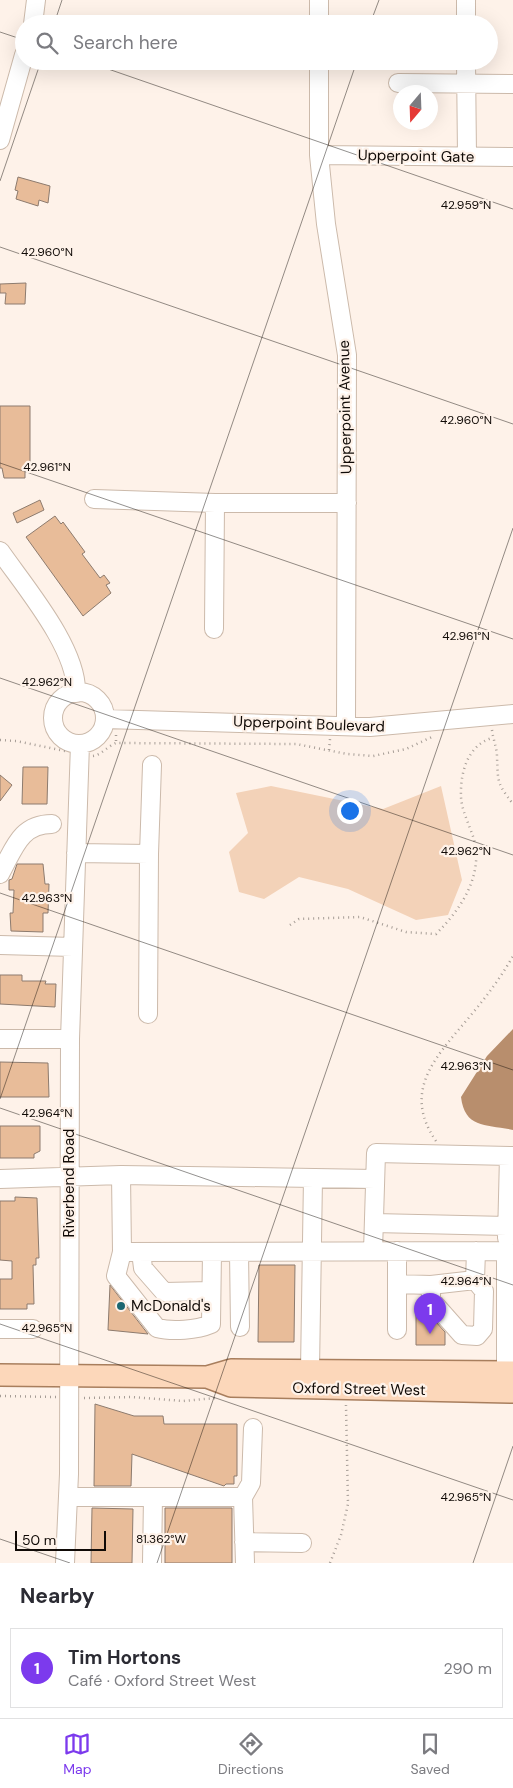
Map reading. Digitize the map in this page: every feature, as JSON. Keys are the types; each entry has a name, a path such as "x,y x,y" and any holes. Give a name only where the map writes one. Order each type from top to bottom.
{"main road":[{"name":"Oxford Street West","path":"0,1375 207,1377 231,1370 310,1370 511,1379"},
{"name":"Oxford Street West","path":"207,1377 231,1386 511,1379"}],"street":[{"path":"34,15 36,0"},
{"path":"319,15 320,0"},
{"path":"466,0 466,15"},
{"path":"0,140 20,70"},
{"name":"Upperpoint Avenue","path":"319,70 319,155 326,224 347,355 346,725"},
{"path":"466,70 467,156"},
{"path":"398,83 513,84"},
{"name":"Upperpoint Gate","path":"319,155 513,157"},
{"path":"94,499 216,503 347,503"},
{"path":"214,629 216,503"},
{"path":"0,551 66,651 75,675 76,693"},
{"path":"76,693 85,693 102,705 105,719 104,726 96,738 83,751 63,738 54,722 54,711 60,701 76,693"},
{"name":"Upperpoint Boulevard","path":"105,719 391,726 513,714"},
{"name":"Riverbend Road","path":"65,1563 68,1497 70,1329 68,1177 70,1039 76,853 83,751"},
{"path":"148,1014 149,854 152,765"},
{"path":"0,874 28,830 37,824 52,824"},
{"path":"76,853 149,854"},
{"path":"0,945 73,947"},
{"path":"0,1039 70,1039"},
{"path":"373,1251 376,1152 511,1156 506,1251 510,1277 511,1379"},
{"path":"121,1175 122,1252 116,1276 157,1328 164,1330 194,1328 211,1324 212,1252"},
{"path":"0,1179 121,1175 375,1179"},
{"path":"310,1370 313,1178"},
{"path":"374,1223 507,1226"},
{"path":"397,1251 397,1330"},
{"path":"430,1285 431,1300 462,1335 477,1336 483,1329 484,1291 475,1280 476,1251"},
{"path":"122,1252 506,1251"},
{"path":"141,1252 143,1268 164,1292 211,1291"},
{"path":"240,1252 240,1327"},
{"path":"397,1284 430,1285 475,1280"},
{"path":"0,1329 33,1329"},
{"path":"244,1563 243,1497 251,1483 253,1428"},
{"path":"68,1497 243,1497"},
{"path":"152,1563 153,1497"},
{"path":"244,1542 302,1543"}],"path":[{"path":"490,716 492,738 497,756 496,771 501,788 513,804"},
{"path":"0,740 83,751 98,756 107,747 116,743 296,744 347,754 373,756 406,749 437,734"},
{"path":"116,735 116,743"},
{"path":"290,925 299,919 360,917 406,932 436,934 460,907 473,876 476,850 461,797 463,780 468,754 482,741 492,738"},
{"path":"438,1149 437,1142 425,1124 421,1108 423,1088 429,1069 441,1049 501,978 513,956"},
{"path":"330,1563 341,1536 348,1504 346,1399"}],"shaded area":[{"path":"271,786 383,809 441,786 462,880 448,915 416,920 348,889 299,877 264,899 239,892 229,852 248,833 236,793"},
{"path":"513,1029 513,1130 486,1125 472,1120 463,1107 461,1097 487,1056"}],"building":[{"path":"18,177 50,186 48,203 39,200 38,206 16,199 18,191 15,190"},
{"path":"26,283 25,304 5,304 6,293 0,293 0,284"},
{"path":"0,406 30,406 30,469 25,469 25,478 4,478 2,468 0,468"},
{"path":"40,500 44,510 17,523 13,513"},
{"path":"55,516 61,524 63,522 85,552 82,554 100,578 104,575 110,583 106,585 111,593 83,616 26,537"},
{"path":"23,767 48,767 47,804 22,804"},
{"path":"0,775 12,785 0,801"},
{"path":"17,864 43,864 45,884 49,884 48,913 43,913 43,932 11,931 10,913 13,913 14,890 9,890 9,880 12,879"},
{"path":"0,975 22,975 22,981 46,981 45,984 56,984 55,1007 0,1004"},
{"path":"0,1062 48,1063 49,1097 0,1097"},
{"path":"0,1126 40,1126 40,1151 34,1154 34,1158 0,1158"},
{"path":"15,1197 37,1198 39,1258 36,1258 36,1265 33,1265 34,1304 27,1304 27,1309 0,1309 0,1279 12,1279 12,1261 0,1260 0,1201 15,1201"},
{"path":"259,1265 295,1265 294,1342 258,1342"},
{"name":"McDonald's","path":"110,1285 148,1334 108,1330"},
{"path":"416,1311 426,1311 445,1332 445,1345 416,1345"},
{"path":"95,1404 134,1416 163,1416 164,1424 237,1424 237,1476 234,1476 234,1484 226,1484 224,1486 132,1454 131,1486 94,1486"},
{"path":"92,1508 133,1509 132,1563 91,1563"},
{"path":"165,1508 232,1508 232,1563 165,1563"}],"place":[{"name":"McDonald's","path":"121,1306"},
{"name":"Tim Hortons","path":"430,1334"}]}
